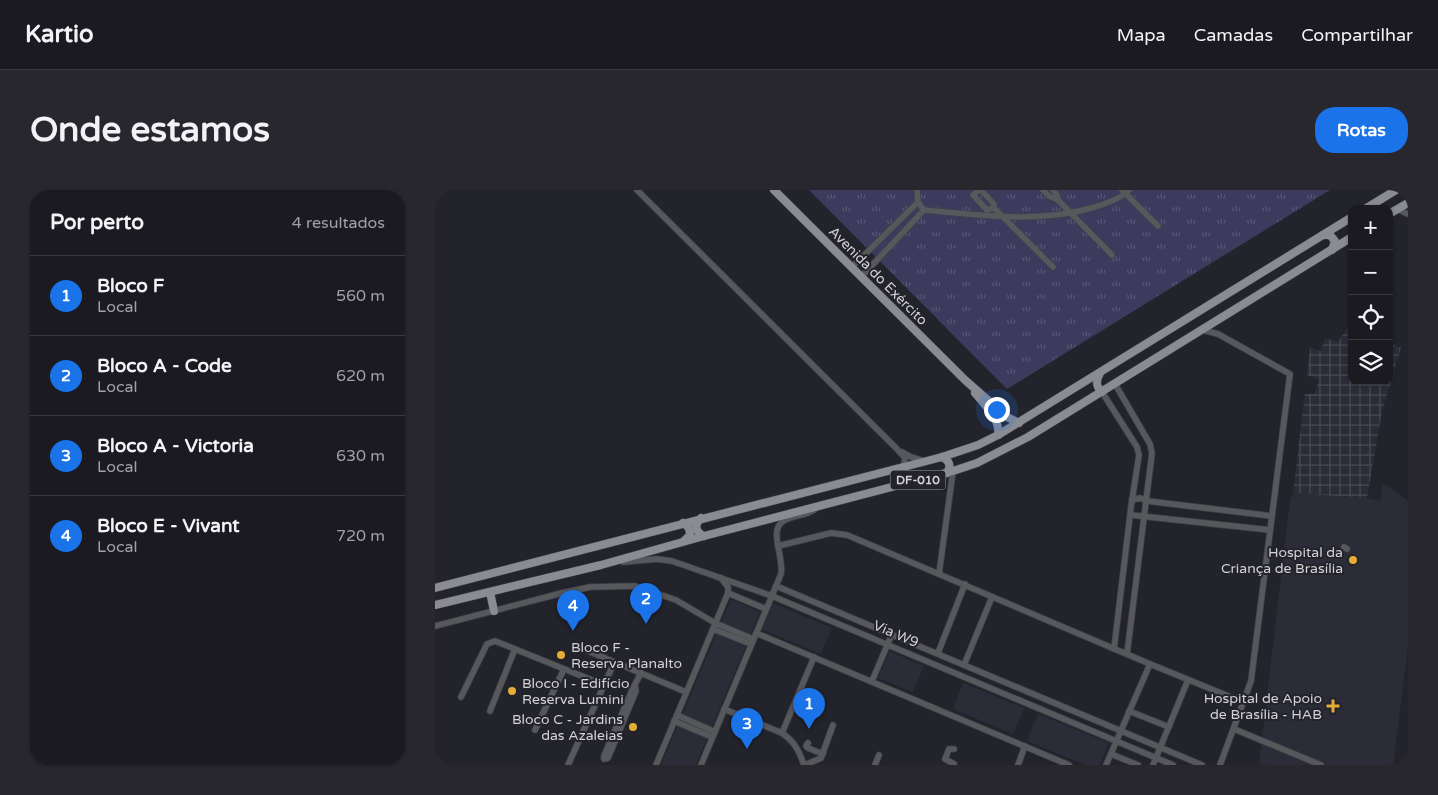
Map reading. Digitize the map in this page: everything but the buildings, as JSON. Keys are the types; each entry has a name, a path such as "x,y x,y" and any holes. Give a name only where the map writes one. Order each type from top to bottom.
{"main road":[{"name":"Avenida do Exército","path":"774,190 965,380 1007,417 1019,423"},
{"path":"1372,205 1396,190"},
{"path":"1393,212 1408,203"},
{"name":"DF-010","path":"439,587 942,457 978,444 1019,423 1348,219"},
{"path":"1339,225 1341,233 1348,238"},
{"path":"1323,235 1333,237 1335,244 1332,250"},
{"name":"DF-010","path":"435,605 601,565 685,541 950,472 977,463 1009,448 1348,240"},
{"path":"1099,373 1096,382 1102,392"},
{"name":"Avenida do Exército","path":"965,380 995,420 999,430 998,435"},
{"path":"1084,383 1094,392 1091,398"},
{"path":"942,457 949,462 950,472"},
{"path":"701,518 696,525 696,530 704,536"},
{"path":"683,523 690,529 690,534 685,541"},
{"path":"439,587 438,598 445,603"},
{"path":"490,592 494,611"}],"street":[{"path":"637,190 896,448 905,458 905,464 902,467"},
{"path":"917,190 918,202 924,210 1002,217 1040,217 1072,214 1109,202 1125,191 1158,226"},
{"path":"980,190 973,195 987,210 994,208 1053,267"},
{"path":"1043,190 1049,196 1058,200 1112,255"},
{"path":"1053,190 1058,200"},
{"path":"851,268 918,202"},
{"path":"1397,209 1408,214"},
{"path":"861,277 924,210"},
{"path":"1219,320 1216,327 1219,334"},
{"path":"1203,330 1219,334 1290,374 1251,681 1219,764"},
{"path":"1115,384 1152,448 1127,654"},
{"path":"1102,392 1137,447 1139,455 1114,649"},
{"path":"1121,422 1128,415 1133,416"},
{"path":"896,448 911,457 926,461"},
{"path":"939,574 950,472"},
{"path":"1133,500 1140,498 1147,501 1272,516"},
{"path":"701,765 782,568 776,536 781,523 788,519 812,513 820,506"},
{"path":"1245,527 1247,514"},
{"path":"1131,515 1271,530"},
{"path":"778,546 831,532 840,533 1243,702"},
{"name":"Via W9","path":"601,565 657,559 685,565 772,596 866,634 1173,765"},
{"path":"656,765 728,593 728,587 719,577"},
{"path":"938,653 965,584"},
{"path":"435,626 590,587 635,586 676,600 714,626 814,657 1069,765"},
{"name":"Via W9","path":"776,586 1202,765"},
{"path":"728,593 766,609"},
{"path":"964,664 993,597"},
{"path":"1119,613 1132,615"},
{"path":"866,634 866,631 871,626"},
{"path":"872,681 892,634"},
{"path":"461,698 487,644 495,641 603,685"},
{"path":"922,658 925,655 925,648"},
{"path":"490,711 515,649"},
{"path":"588,650 686,692"},
{"path":"782,733 814,657"},
{"path":"568,765 614,662"},
{"path":"1106,765 1150,664"},
{"path":"535,730 564,669"},
{"path":"635,686 636,691 606,759 604,756 631,690 641,674"},
{"path":"1153,765 1188,680"},
{"path":"724,709 782,733 797,745 805,765 819,760 833,726"},
{"path":"1129,711 1169,727"},
{"path":"676,718 713,735"},
{"path":"1234,729 1321,765"},
{"path":"808,743 808,748 823,754"},
{"path":"1018,765 1025,746"},
{"path":"954,749 949,749 945,760 954,765"},
{"path":"875,765 879,754"},
{"path":"1111,754 1138,765"}],"shaded area":[{"path":"1348,327 1348,385 1390,385 1382,411 1367,498 1293,493 1305,394 1314,394 1319,380 1307,375 1310,348 1321,351 1325,338 1338,342"},
{"path":"1393,345 1401,348 1393,375"},
{"path":"1383,483 1408,501 1408,648 1393,765 1259,764 1290,500 1293,493 1367,498 1380,501"},
{"path":"731,599 760,612 696,765 661,765"},
{"path":"772,603 832,628 821,654 761,629"},
{"path":"889,651 924,666 913,692 878,678"},
{"path":"963,683 1024,708 1013,734 953,709"},
{"path":"1038,714 1109,743 1100,765 1085,765 1027,741"}],"green space":[{"path":"809,190 1330,190 1007,389"}],"place":[{"name":"Hospital da Criança de Brasília","path":"1353,560"},
{"name":"Bloco A - Code","path":"646,624"},
{"name":"Bloco E - Vivant","path":"573,631"},
{"name":"Bloco F - Reserva Planalto","path":"561,655"},
{"name":"Bloco I - Edifício Reserva Lumini","path":"512,691"},
{"name":"Hospital de Apoio de Brasília - HAB","path":"1333,706"},
{"name":"Bloco C - Jardins das Azaleias","path":"633,727"},
{"name":"Bloco F","path":"809,729"},
{"name":"Bloco A - Victoria","path":"747,749"}]}
